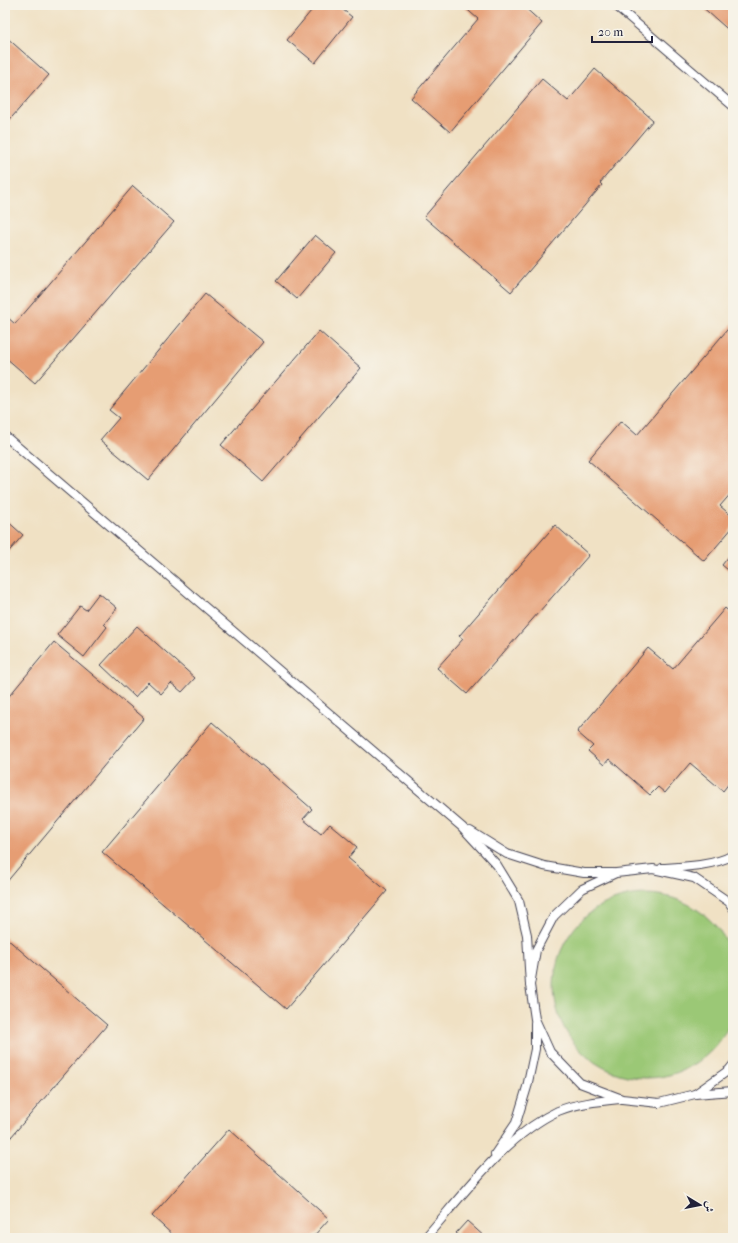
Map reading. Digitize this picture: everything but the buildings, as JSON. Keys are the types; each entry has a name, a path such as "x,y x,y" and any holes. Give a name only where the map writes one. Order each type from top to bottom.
{"lane":[{"path":"615,5 733,106"},
{"path":"5,436 462,827 497,865 519,900 527,935 535,1049 528,1087 516,1123 487,1167"},
{"path":"462,827 507,854 544,866 584,873 616,873 690,867 727,859 733,856"},
{"path":"653,869 694,878 729,902 733,908"},
{"path":"530,985 536,950 554,916 582,889 616,873"},
{"path":"534,1018 550,1052 580,1083 622,1099"},
{"path":"694,1094 729,1070 733,1065"},
{"path":"425,1238 487,1167 523,1132 559,1111 590,1103 622,1099 659,1103 694,1094 733,1091"}],"green space":[{"path":"646,894 664,896 681,901 697,910 711,921 722,935 731,951 736,968 738,986 736,1004 731,1021 722,1037 711,1051 697,1062 681,1071 664,1076 646,1078 628,1076 611,1071 595,1062 581,1051 570,1037 561,1021 556,1004 554,986 556,968 561,951 570,935 581,921 595,910 611,901 628,896"}]}
